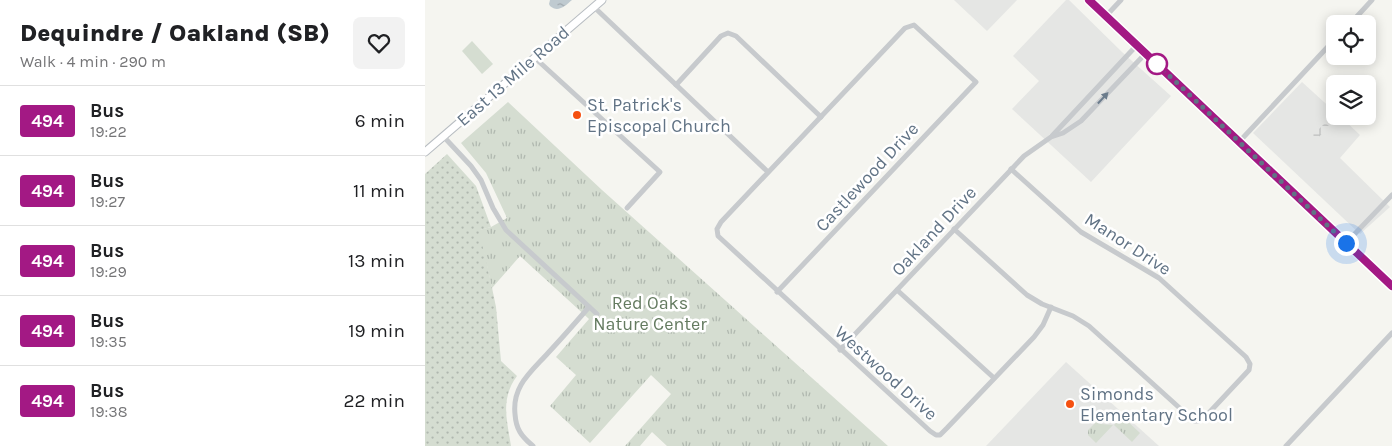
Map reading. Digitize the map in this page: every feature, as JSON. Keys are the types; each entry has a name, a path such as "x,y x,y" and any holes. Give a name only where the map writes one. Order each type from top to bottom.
{"main road":[{"name":"East 13 Mile Road","path":"425,152 601,0"},
{"path":"1089,0 1392,286"}],"street":[{"path":"1107,16 1121,0"},
{"path":"1358,15 1372,0"},
{"path":"594,7 676,86 768,172 821,117 735,36 728,33 721,36 676,86"},
{"name":"Castlewood Drive","path":"777,292 976,82 920,28 912,24 905,28 821,117"},
{"name":"Oakland Drive","path":"1051,137 1137,45"},
{"path":"1239,142 1326,49"},
{"name":"Oakland Drive","path":"840,350 1011,169 1032,149 1051,137 1068,130 1093,109 1146,53"},
{"path":"535,58 660,172 627,208"},
{"path":"1084,100 1093,109"},
{"path":"443,136 471,166 481,180 493,208 506,230 597,314"},
{"name":"Manor Drive","path":"1011,169 1081,232 1146,269 1164,282 1246,357 1250,364 1249,370 1205,417 1197,421 1189,418 1089,326 1073,316 1051,307"},
{"name":"Westwood Drive","path":"768,172 719,224 718,236 840,350 936,435 942,433 1039,331 1047,319 1051,307"},
{"path":"1346,243 1392,195"},
{"path":"954,230 1027,295 1051,307"},
{"path":"897,290 994,378"},
{"path":"533,446 517,428 515,396 524,381 589,307"},
{"path":"1286,446 1392,333"}],"shaded area":[{"path":"954,0 1017,0 987,31"},
{"path":"1066,0 1069,0 1122,52 1171,96 1091,182 1012,109 1039,81 1013,56"},
{"path":"1302,82 1326,104 1326,125 1349,125 1360,135 1340,158 1390,207 1360,234 1253,133"},
{"path":"1325,123 1329,126 1317,139 1313,135"},
{"name":"Simonds Elementary School","path":"1066,362 1159,446 986,446"}],"green space":[{"path":"472,41 493,64 482,74 462,51"},
{"name":"Red Oaks Nature Center","path":"508,102 602,190 888,446 667,446 652,432 640,446 625,446 671,394 651,375 590,443 550,406 576,375 556,357 589,319 520,256 492,288 479,230 491,227 507,218 486,173 461,143"},
{"path":"447,154 476,186 491,227 480,230 496,307 501,361 517,376 508,393 506,410 511,446 425,446 425,174"},
{"path":"1122,416 1140,433 1132,442 1114,425"},
{"path":"1097,421 1101,424 1113,425 1096,443 1088,435 1088,430"}],"water":[{"path":"550,0 572,0 561,8 556,9 550,6"}],"bus line":[{"name":"494","path":"1089,0 1392,286"}],"place":[{"name":"St. Patrick's Episcopal Church","path":"577,115"},
{"name":"Simonds Elementary School","path":"1070,404"}],"route":[{"path":"1157,64 1346,243"}]}
